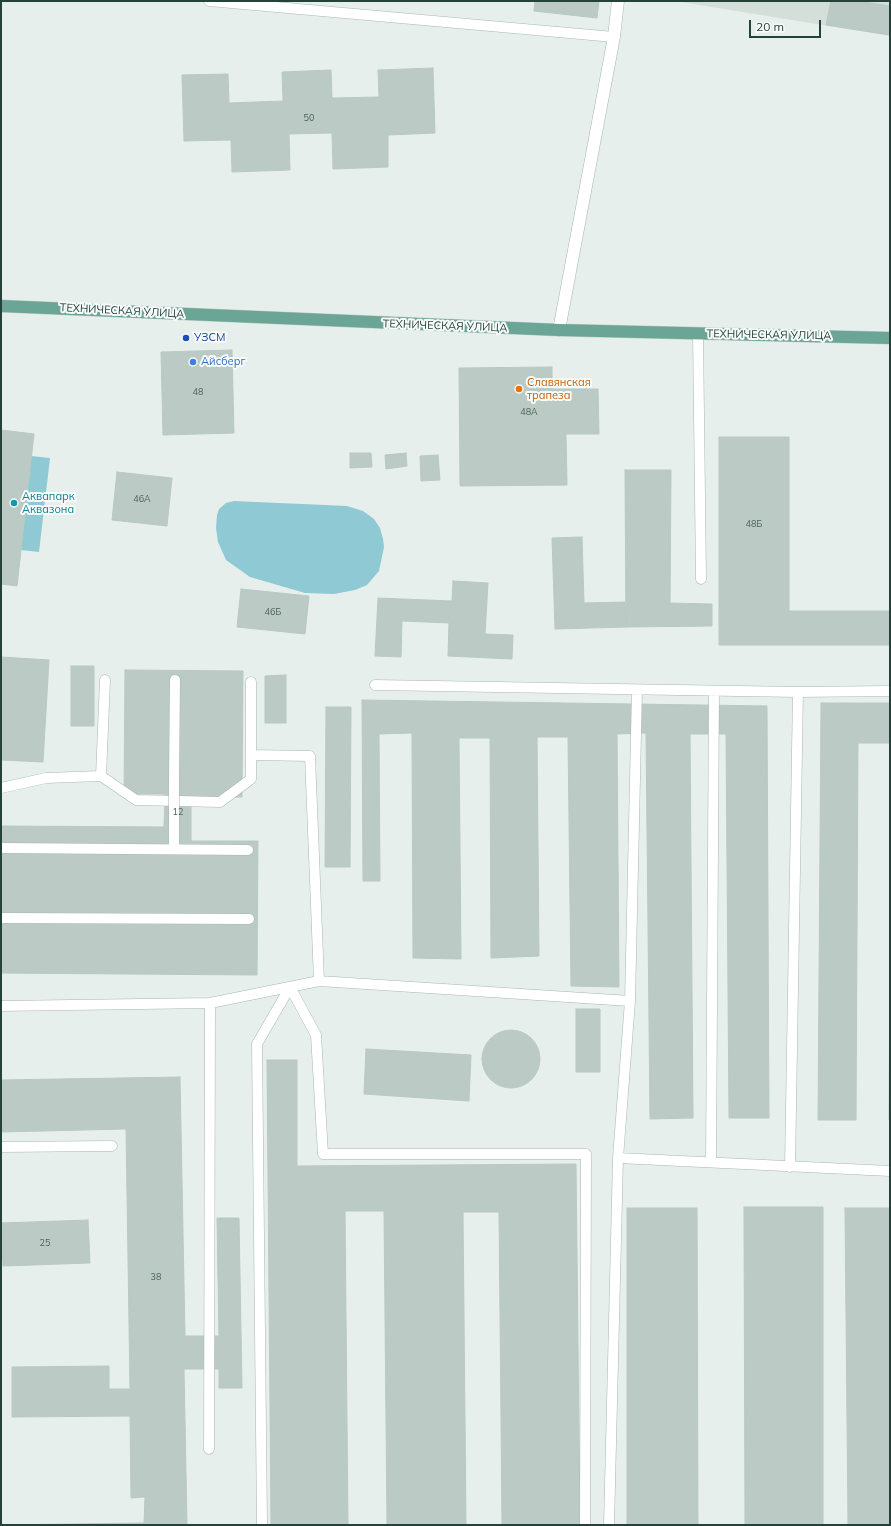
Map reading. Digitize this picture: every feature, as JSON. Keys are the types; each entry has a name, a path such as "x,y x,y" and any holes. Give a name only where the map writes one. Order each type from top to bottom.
{"main road":[{"name":"ТЕХНИЧЕСКАЯ УЛИЦА","path":"1,306 297,320 560,330 890,338"}],"street":[{"path":"560,330 614,37 618,1"}],"lane":[{"path":"209,1 614,37"},
{"path":"698,333 701,579"},
{"path":"101,776 105,680"},
{"path":"174,849 175,680"},
{"path":"1,788 46,778 101,776 136,800 220,802 251,779 251,682"},
{"path":"375,685 798,692 890,691"},
{"path":"609,1525 618,1158 630,1001 637,690"},
{"path":"711,1162 714,691"},
{"path":"790,1167 798,692"},
{"path":"251,756 310,756 318,981"},
{"path":"1,848 248,850"},
{"path":"1,918 250,919"},
{"path":"1,1006 210,1003 318,981 630,1001"},
{"path":"262,1525 257,1044 290,987"},
{"path":"290,987 316,1035 323,1154 586,1154 585,1525"},
{"path":"209,1449 210,1003"},
{"path":"1,1147 112,1146"},
{"path":"618,1158 890,1171"}],"shaded area":[{"path":"675,1 890,1 890,36"}],"water":[{"path":"31,456 50,458 39,552 21,550"},
{"path":"234,501 347,506 363,511 374,519 380,528 383,539 384,547 379,571 367,585 355,590 334,594 305,593 250,577 226,560 218,542 216,528 219,509 226,503"}],"building":[{"path":"535,1 599,1 597,18 534,11"},
{"path":"831,1 857,1 890,6 890,35 826,25"},
{"path":"433,68 435,133 388,135 388,167 333,169 332,133 289,134 290,170 232,172 231,140 184,141 182,75 228,74 229,103 283,101 282,72 331,70 332,98 379,97 378,70"},
{"path":"232,350 234,433 163,435 161,352"},
{"path":"552,367 552,389 598,389 599,434 566,434 567,485 460,486 459,368"},
{"name":"Аквапарк Аквазона","path":"1,430 34,434 17,586 1,584"},
{"path":"719,437 789,437 789,611 890,611 890,645 719,645"},
{"path":"350,453 371,453 372,467 350,468"},
{"path":"406,453 407,466 386,469 385,455"},
{"path":"438,455 440,480 421,481 420,456"},
{"path":"625,470 671,470 670,603 712,604 712,626 626,627"},
{"path":"117,472 172,478 167,526 112,520"},
{"path":"582,537 584,603 625,602 626,627 555,629 552,538"},
{"path":"453,581 488,583 485,634 513,635 512,659 448,656 449,623 402,621 401,657 375,656 378,598 452,601"},
{"path":"241,589 309,596 305,634 237,627"},
{"path":"1,657 49,660 43,762 1,760"},
{"path":"71,666 94,666 94,726 71,726"},
{"path":"125,670 243,671 242,797 191,797 191,841 258,841 257,975 1,973 1,826 164,827 165,794 124,794"},
{"path":"286,675 286,723 265,723 265,676"},
{"path":"362,700 767,706 769,1118 729,1118 726,734 690,734 693,1118 650,1119 646,733 617,734 619,987 571,986 568,737 537,737 539,956 491,958 490,738 459,738 461,959 413,958 412,733 379,734 380,881 363,881"},
{"path":"821,703 890,703 890,743 858,743 856,1120 818,1120"},
{"path":"326,707 351,707 350,867 325,867"},
{"path":"890,962 890,1120 889,1120"},
{"path":"576,1009 600,1009 600,1072 576,1072"},
{"path":"505,1030 517,1030 532,1038 540,1053 540,1065 532,1080 517,1088 505,1088 490,1080 482,1065 482,1053 490,1038"},
{"path":"366,1049 471,1055 469,1101 364,1094"},
{"path":"267,1060 297,1060 297,1166 576,1164 580,1525 502,1525 499,1212 463,1212 466,1525 387,1525 384,1211 345,1211 348,1525 271,1525"},
{"path":"180,1077 185,1336 219,1336 217,1218 239,1218 242,1388 219,1388 219,1369 184,1369 187,1525 1,1525 144,1523 145,1497 131,1498 130,1416 12,1417 12,1367 109,1366 109,1389 130,1389 126,1129 1,1132 1,1080"},
{"path":"744,1207 823,1207 823,1525 745,1525"},
{"path":"627,1208 697,1208 698,1525 627,1525"},
{"path":"845,1208 890,1208 890,1525 848,1525"},
{"path":"88,1220 90,1263 3,1266 1,1223"}],"place":[{"name":"УЗСМ","path":"186,338"},
{"name":"Айсберг","path":"193,362"},
{"name":"Славянская трапеза","path":"519,389"},
{"name":"Аквапарк Аквазона","path":"14,503"}]}
